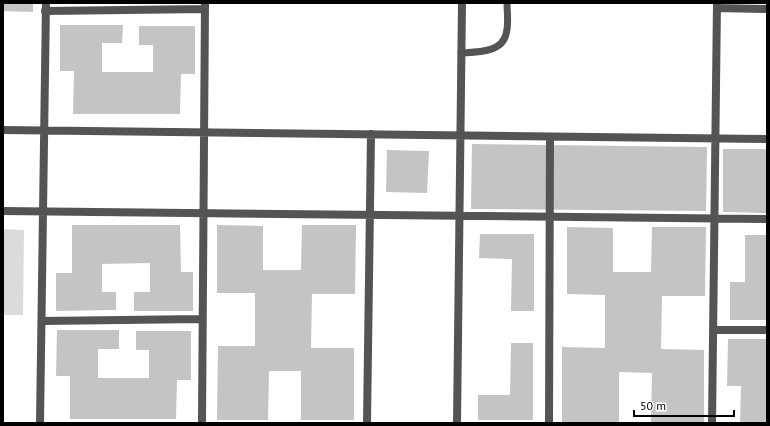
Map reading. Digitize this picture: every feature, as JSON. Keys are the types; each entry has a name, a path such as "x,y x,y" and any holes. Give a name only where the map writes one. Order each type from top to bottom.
{"street":[{"path":"457,423 462,3"},
{"path":"40,423 45,7 205,6 202,423"},
{"path":"712,423 717,6 767,9"},
{"path":"3,130 767,139"},
{"path":"367,423 372,134"},
{"path":"549,423 550,137"},
{"path":"3,211 767,218"},
{"path":"42,322 202,319"},
{"path":"713,330 767,330"}],"lane":[{"path":"461,53 486,51 501,44 506,34 507,3"}],"shaded area":[{"path":"3,229 24,230 23,315 3,315"}],"building":[{"path":"3,3 33,3 33,12 3,11"},
{"path":"60,25 123,25 122,43 102,43 102,72 153,72 153,45 139,45 139,26 195,26 195,74 181,74 180,114 73,114 74,71 60,71"},
{"path":"472,144 707,147 706,211 471,209"},
{"path":"723,149 767,149 767,213 723,212"},
{"path":"387,150 429,151 427,193 386,192"},
{"path":"72,225 180,225 181,272 193,272 193,311 134,311 134,292 150,292 150,263 102,264 102,292 116,292 116,310 56,311 56,273 72,273"},
{"path":"217,225 263,226 263,270 301,270 302,225 356,225 355,294 312,294 311,348 354,348 354,420 301,420 301,371 269,371 268,420 217,420 218,346 255,346 255,293 217,293"},
{"path":"567,227 613,228 613,272 651,272 652,227 706,227 705,296 662,296 661,349 704,350 704,422 651,422 652,373 619,372 619,422 562,422 562,347 605,348 605,295 567,294"},
{"path":"480,234 534,234 534,311 511,311 512,259 479,258"},
{"path":"745,235 767,235 767,320 730,320 730,282 745,282"},
{"path":"57,330 119,330 119,349 98,349 98,378 149,378 149,350 136,350 136,331 191,331 191,380 177,380 176,419 70,419 70,376 56,376"},
{"path":"728,339 767,339 767,423 740,423 741,386 727,386"},
{"path":"511,343 533,343 533,420 478,420 478,395 510,395"}]}
